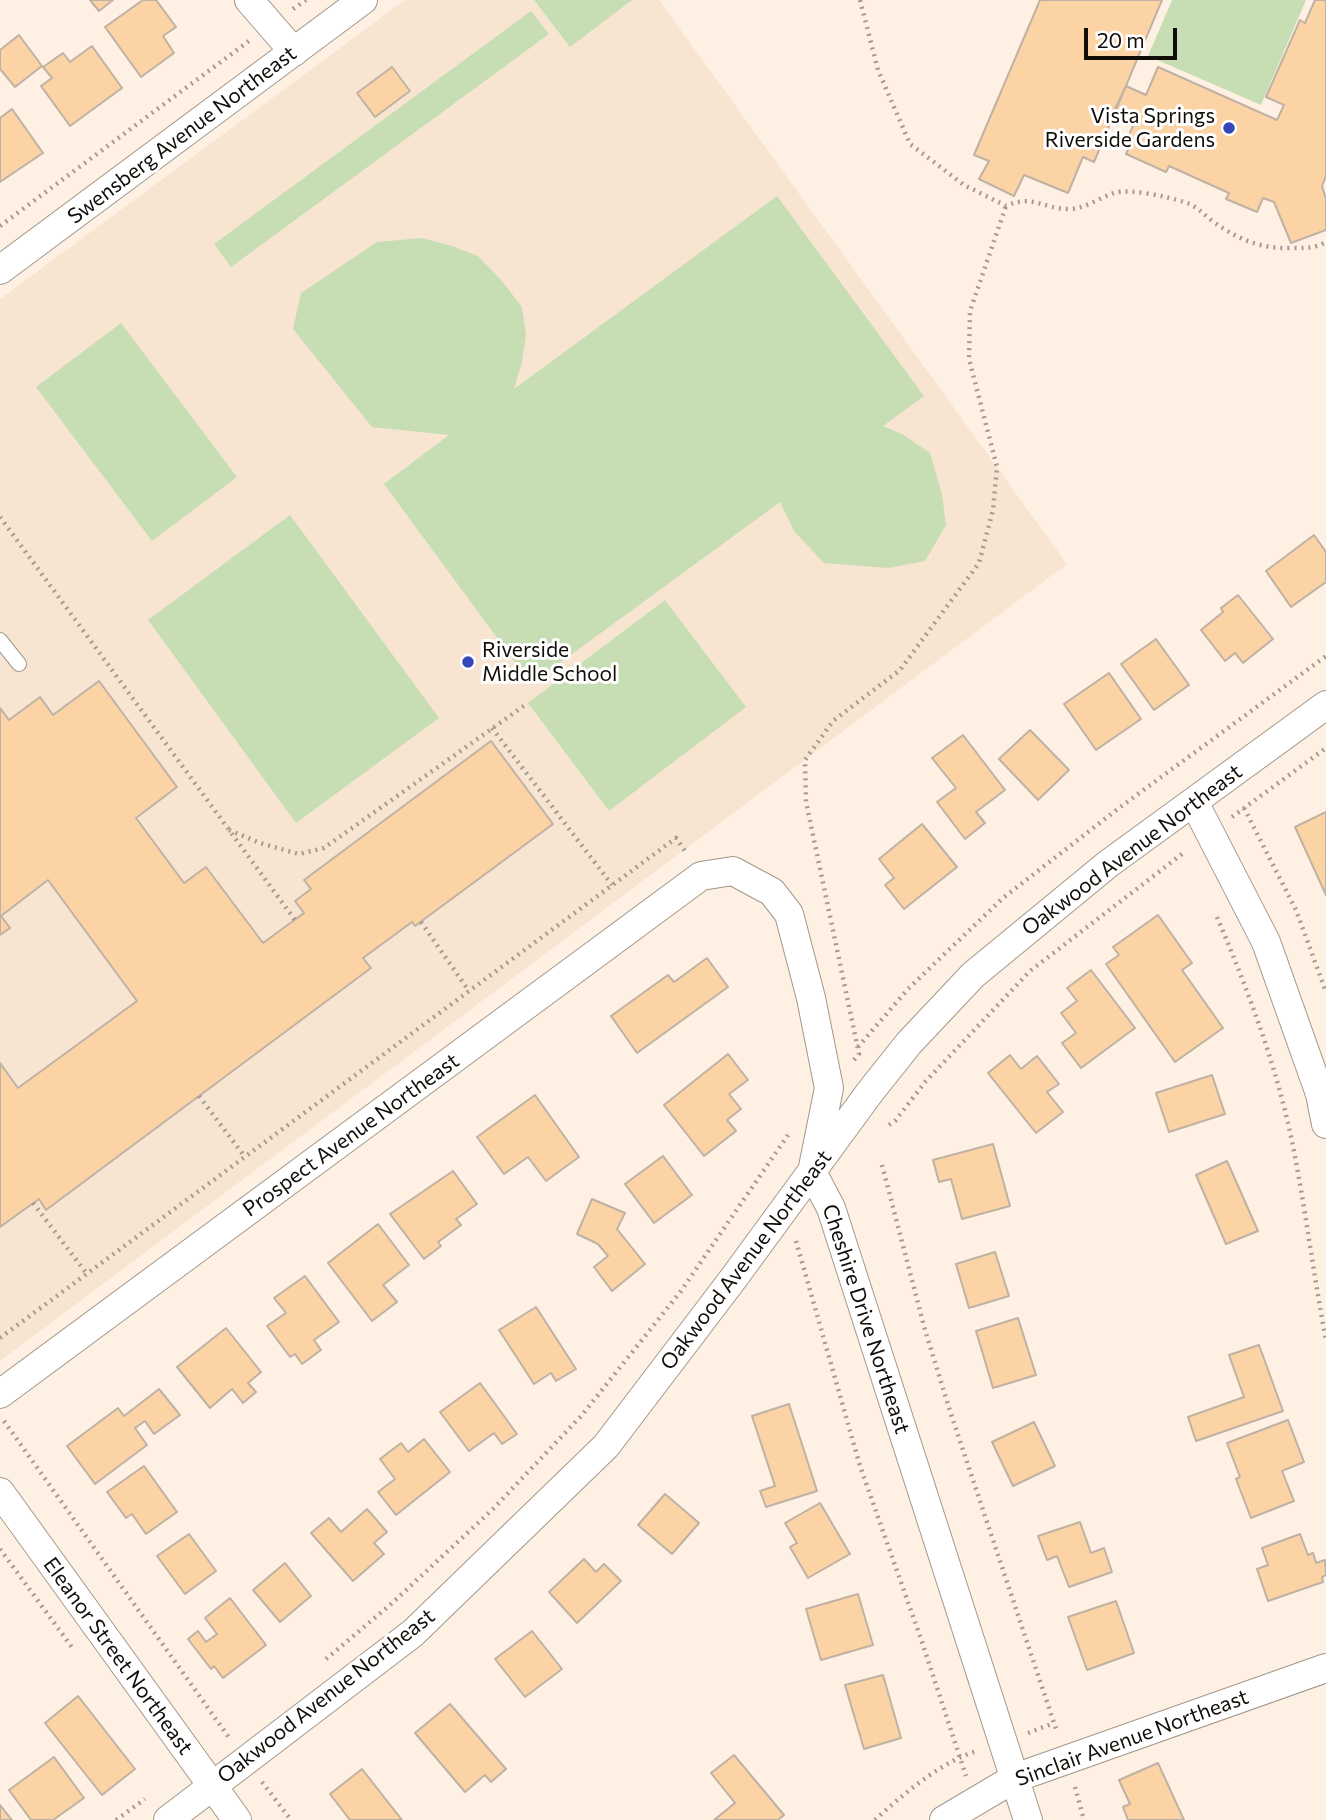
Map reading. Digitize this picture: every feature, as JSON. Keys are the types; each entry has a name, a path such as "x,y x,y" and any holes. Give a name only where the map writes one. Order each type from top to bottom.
{"street":[{"path":"249,0 293,52"},
{"name":"Swensberg Avenue Northeast","path":"0,270 363,0"},
{"name":"Oakwood Avenue Northeast","path":"168,1820 413,1633 606,1446 909,1043 973,975 1108,864 1326,705"},
{"path":"1194,802 1266,942 1320,1094 1326,1124"},
{"path":"701,876 733,871 772,892 789,914 811,998 830,1088 812,1172"},
{"name":"Prospect Avenue Northeast","path":"0,1394 701,876"},
{"name":"Cheshire Drive Northeast","path":"812,1172 831,1208 1028,1820"},
{"name":"Eleanor Street Northeast","path":"0,1492 237,1820"},
{"name":"Sinclair Avenue Northeast","path":"944,1820 1015,1778 1326,1668"}],"lane":[{"path":"0,640 19,664"}],"path":[{"path":"0,226 306,0"},
{"path":"860,0 877,69 910,144 964,185 1006,206"},
{"path":"830,1088 859,1054 806,802 805,760 833,721 901,670 979,563 993,510 997,467 969,359 970,311 1006,206 1020,200 1074,209 1117,192 1136,192 1193,205 1225,230 1259,246 1308,248 1326,242"},
{"path":"0,517 295,920"},
{"path":"858,1047 908,989 1003,898 1326,656"},
{"path":"228,829 260,843 299,854 324,848 528,703"},
{"path":"492,729 612,885"},
{"path":"1204,746 1244,808 1296,910 1326,992"},
{"path":"890,1125 926,1081 1030,971 1185,851 1326,748"},
{"path":"1149,786 1191,861"},
{"path":"0,1338 676,838 701,876"},
{"path":"1216,914 1255,1008 1270,1056 1293,1149 1326,1340"},
{"path":"421,922 469,991"},
{"path":"199,1096 245,1157"},
{"path":"320,1664 390,1605 493,1509 582,1415 681,1291 793,1128"},
{"path":"770,1161 780,1174 798,1250 860,1466 921,1639 974,1802"},
{"path":"882,1165 946,1400 1067,1760 1084,1820"},
{"path":"33,1202 87,1274"},
{"path":"0,1414 245,1761 291,1820"},
{"path":"874,1820 959,1756 1004,1743 1054,1723"},
{"path":"195,1763 239,1729"},
{"path":"116,1820 149,1796"}],"shaded area":[{"name":"Riverside Middle School","path":"405,0 659,0 1067,564 0,1361 0,299"}],"green space":[{"path":"534,0 632,0 570,47"},
{"path":"1172,0 1306,0 1261,105 1148,56"},
{"path":"531,11 549,34 231,267 214,244"},
{"path":"777,196 924,396 883,426 902,434 930,453 942,494 946,525 925,561 888,568 824,563 794,531 780,502 531,684 384,484 449,435 372,427 293,329 301,293 377,242 422,238 478,256 522,307 526,335 514,389"},
{"path":"121,323 237,477 152,541 36,387"},
{"path":"290,515 439,718 296,823 148,620"},
{"path":"665,600 746,707 609,811 528,703"}],"building":[{"path":"90,0 113,0 99,11"},
{"path":"143,0 156,0 176,27 163,36 174,53 141,77 105,27"},
{"name":"Vista Springs Riverside Gardens","path":"1040,0 1162,0 1094,162 1083,157 1068,193 1024,175 1014,196 979,179 989,161 974,155"},
{"name":"Vista Springs Riverside Gardens","path":"1315,0 1326,0 1326,176 1322,186 1326,199 1326,230 1291,243 1274,202 1263,198 1257,212 1226,199 1229,193 1169,166 1166,172 1126,154 1133,139 1128,137 1136,119 1115,109 1126,86 1146,95 1158,67 1277,120 1284,105 1266,97 1300,20 1305,23"},
{"path":"19,35 42,66 15,87 0,69 0,50"},
{"path":"92,46 122,88 70,126 41,86 52,78 43,67 63,53 70,62"},
{"path":"392,67 410,91 375,117 357,93"},
{"path":"12,109 43,153 0,182 0,118"},
{"path":"1314,535 1326,552 1326,582 1291,607 1266,571"},
{"path":"1238,595 1273,639 1243,663 1235,653 1225,661 1201,630 1223,612 1221,608"},
{"path":"1156,639 1189,685 1154,710 1121,664"},
{"path":"1109,673 1141,719 1096,750 1064,704"},
{"name":"Riverside Middle School","path":"99,681 177,787 136,818 184,883 206,867 263,943 304,913 295,901 311,889 304,880 491,741 553,824 415,926 412,922 363,958 371,968 46,1210 39,1199 0,1227 0,1063 18,1088 137,1001 48,880 1,916 10,928 0,935 0,708 9,720 40,697 53,715"},
{"path":"1030,730 1069,770 1038,800 999,759"},
{"path":"963,735 1005,790 976,812 985,823 965,839 937,802 956,788 932,758"},
{"path":"1326,812 1326,895 1295,827"},
{"path":"922,824 957,867 904,909 885,885 894,878 879,859"},
{"path":"1158,915 1192,963 1182,970 1223,1028 1175,1062 1106,964 1119,955 1113,947"},
{"path":"707,958 728,987 637,1053 611,1016 668,975 674,982"},
{"path":"1091,970 1135,1028 1081,1068 1062,1043 1076,1033 1061,1013 1077,1001 1067,988"},
{"path":"728,1054 748,1080 729,1094 741,1109 727,1120 736,1131 704,1156 664,1105"},
{"path":"1010,1055 1021,1069 1037,1056 1059,1084 1047,1092 1063,1112 1036,1133 988,1073"},
{"path":"1212,1075 1225,1114 1169,1132 1156,1093"},
{"path":"535,1095 579,1157 546,1181 528,1157 504,1174 477,1137"},
{"path":"993,1144 1010,1206 962,1219 951,1179 939,1182 933,1160"},
{"path":"663,1156 692,1195 654,1223 625,1184"},
{"path":"1227,1161 1258,1231 1226,1244 1196,1175"},
{"path":"453,1171 477,1204 456,1219 461,1225 438,1242 441,1246 424,1259 390,1214"},
{"path":"592,1199 625,1213 617,1229 645,1264 612,1291 594,1267 608,1256 598,1244 577,1234"},
{"path":"378,1224 409,1265 383,1285 397,1302 372,1321 328,1263"},
{"path":"995,1252 1009,1296 969,1308 956,1264"},
{"path":"305,1276 339,1322 314,1340 321,1350 302,1364 295,1354 290,1357 267,1326 286,1313 274,1298"},
{"path":"536,1307 576,1369 556,1381 551,1373 534,1384 499,1330"},
{"path":"1018,1318 1036,1375 993,1388 976,1331"},
{"path":"226,1328 261,1372 248,1383 256,1392 243,1403 232,1389 210,1408 177,1367"},
{"path":"1259,1345 1283,1411 1196,1441 1188,1417 1244,1397 1229,1355"},
{"path":"480,1383 517,1434 502,1444 494,1433 469,1451 440,1412"},
{"path":"159,1389 180,1415 154,1434 145,1421 135,1428 147,1445 95,1484 67,1446 118,1408 124,1416"},
{"path":"789,1404 817,1491 766,1507 760,1491 775,1486 752,1416"},
{"path":"1288,1420 1304,1462 1282,1471 1294,1501 1251,1518 1236,1479 1240,1477 1227,1443"},
{"path":"1034,1422 1055,1466 1013,1486 992,1442"},
{"path":"424,1439 450,1472 396,1515 378,1492 395,1479 380,1459 401,1443 408,1452"},
{"path":"144,1466 177,1512 146,1534 132,1514 126,1518 107,1492"},
{"path":"665,1494 699,1523 672,1554 638,1525"},
{"path":"820,1503 850,1554 808,1578 790,1547 797,1543 785,1523"},
{"path":"367,1509 387,1532 374,1543 384,1554 353,1581 311,1533 329,1518 341,1532"},
{"path":"1080,1522 1091,1553 1104,1548 1112,1572 1069,1587 1057,1556 1047,1560 1038,1536"},
{"path":"189,1534 216,1571 185,1594 157,1556"},
{"path":"1300,1534 1308,1555 1313,1553 1316,1563 1325,1560 1326,1575 1322,1577 1323,1582 1268,1601 1257,1569 1268,1565 1262,1548"},
{"path":"584,1559 596,1572 604,1564 621,1581 577,1623 549,1592"},
{"path":"285,1563 311,1596 280,1622 253,1590"},
{"path":"858,1594 873,1645 821,1660 806,1609"},
{"path":"230,1598 266,1645 223,1678 214,1666 211,1669 188,1639 198,1631 206,1642 217,1634 205,1618"},
{"path":"1116,1601 1134,1653 1087,1670 1068,1617"},
{"path":"532,1631 562,1669 525,1697 495,1659"},
{"path":"883,1675 901,1738 864,1749 845,1685"},
{"path":"78,1696 135,1769 102,1795 45,1723"},
{"path":"450,1704 506,1769 491,1782 485,1775 465,1792 415,1733"},
{"path":"734,1755 784,1815 778,1820 714,1820 735,1803 711,1773"},
{"path":"54,1757 84,1798 53,1820 31,1820 9,1790"},
{"path":"1158,1763 1184,1820 1128,1820 1123,1807 1130,1804 1119,1780"},
{"path":"362,1769 402,1820 350,1820 330,1794"},
{"path":"0,1805 12,1820 0,1820"}],"place":[{"name":"Vista Springs Riverside Gardens","path":"1229,128"},
{"name":"Riverside Middle School","path":"468,662"}]}
